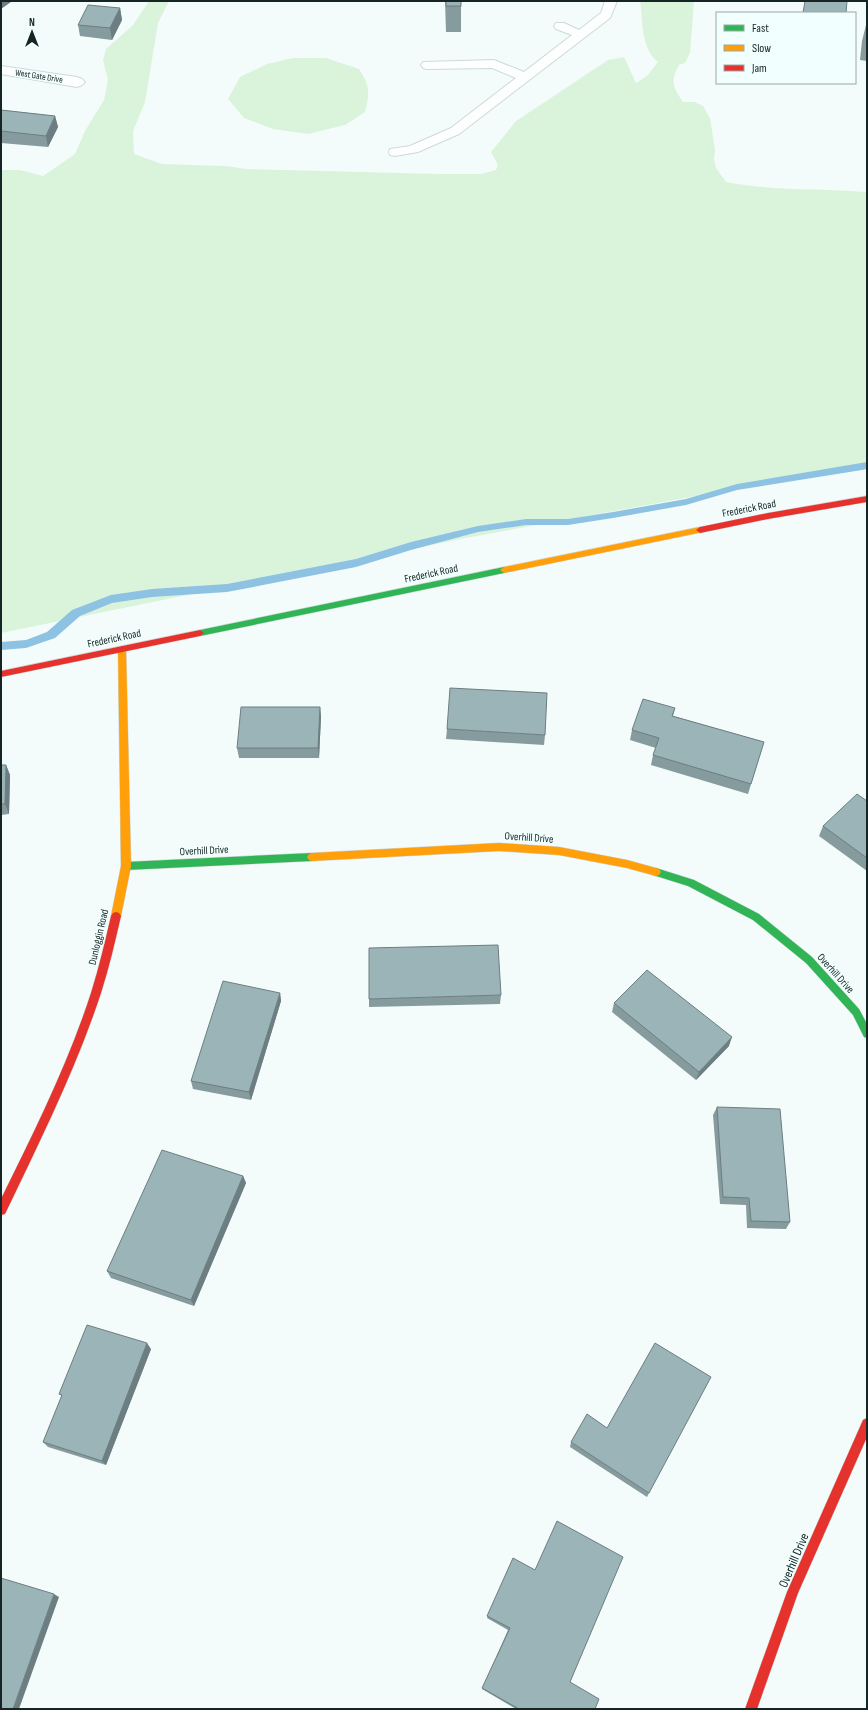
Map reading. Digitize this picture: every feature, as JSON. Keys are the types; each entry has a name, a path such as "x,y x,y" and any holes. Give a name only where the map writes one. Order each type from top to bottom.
{"street":[{"name":"West Gate Drive","path":"1,70 77,82"},
{"name":"Frederick Road","path":"1,674 768,516 867,499"},
{"name":"Dunloggin Road","path":"1,1210 54,1100 89,1015 110,947 126,866 122,649"},
{"name":"Overhill Drive","path":"126,866 499,848 559,851 627,864 691,883 756,918 809,960 856,1012 867,1034"},
{"name":"Overhill Drive","path":"751,1709 793,1592 867,1424"}],"lane":[{"path":"395,152 413,149 455,131 606,16 611,1"},
{"path":"560,26 581,35"},
{"path":"427,65 494,64 525,77"}],"green space":[{"path":"149,1 169,1 158,23 145,102 133,131 134,154 162,164 226,166 246,169 481,174 496,170 498,165 491,152 516,121 608,60 624,57 636,83 647,76 658,62 648,50 644,34 640,1 694,1 690,53 685,63 679,65 674,75 674,84 683,102 695,102 703,106 710,118 716,168 726,182 761,187 867,192 867,465 466,538 1,633 1,170 20,170 43,176 75,154 85,131 104,100 108,80 103,60 106,49 133,25"},
{"path":"293,58 326,58 359,69 368,89 368,99 365,112 345,125 308,134 273,129 244,118 228,99 240,77 267,64"}],"building":[{"path":"446,1 461,1 461,6 446,6"},
{"path":"805,1 847,1 846,12 803,12"},
{"path":"88,5 120,8 110,28 78,25"},
{"path":"1,110 55,116 46,136 1,131"},
{"path":"450,688 547,693 545,735 447,729"},
{"path":"643,699 675,708 672,716 764,742 751,784 653,755 659,738 632,730"},
{"path":"241,707 320,707 318,748 237,748"},
{"path":"1,765 6,765 5,804 1,804"},
{"path":"857,794 867,801 867,858 823,826"},
{"path":"498,945 501,995 369,999 369,948"},
{"path":"647,970 732,1037 699,1072 614,1003"},
{"path":"223,981 280,993 249,1092 191,1081"},
{"path":"717,1107 780,1109 790,1222 751,1221 749,1198 723,1197"},
{"path":"162,1150 243,1176 191,1300 107,1271"},
{"path":"87,1325 147,1343 102,1461 43,1442 62,1395 59,1394"},
{"path":"655,1343 711,1377 649,1493 571,1442 587,1414 607,1428"},
{"path":"557,1521 623,1557 570,1682 599,1699 595,1709 519,1709 482,1688 510,1628 487,1616 513,1558 535,1570"},
{"path":"1,1578 54,1594 13,1709 1,1709"}],"waterway":[{"path":"1,646 26,644 51,635 76,613 111,599 152,593 227,588 356,563 411,546 478,529 526,522 568,522 613,515 686,502 737,487 867,465"}],"traffic: fast":[{"path":"200,633 504,570"},
{"path":"126,866 312,857"},
{"path":"656,872 691,883 756,917 809,960 856,1012 867,1034"}],"traffic: slow":[{"path":"504,570 700,530"},
{"path":"116,916 126,866 122,649"},
{"path":"312,857 499,847 559,851 627,864 656,872"}],"traffic: jam":[{"path":"700,530 768,516 867,499"},
{"path":"1,674 200,633"},
{"path":"1,1210 36,1139 83,1030 107,955 116,916"},
{"path":"751,1709 793,1592 867,1424"}]}
